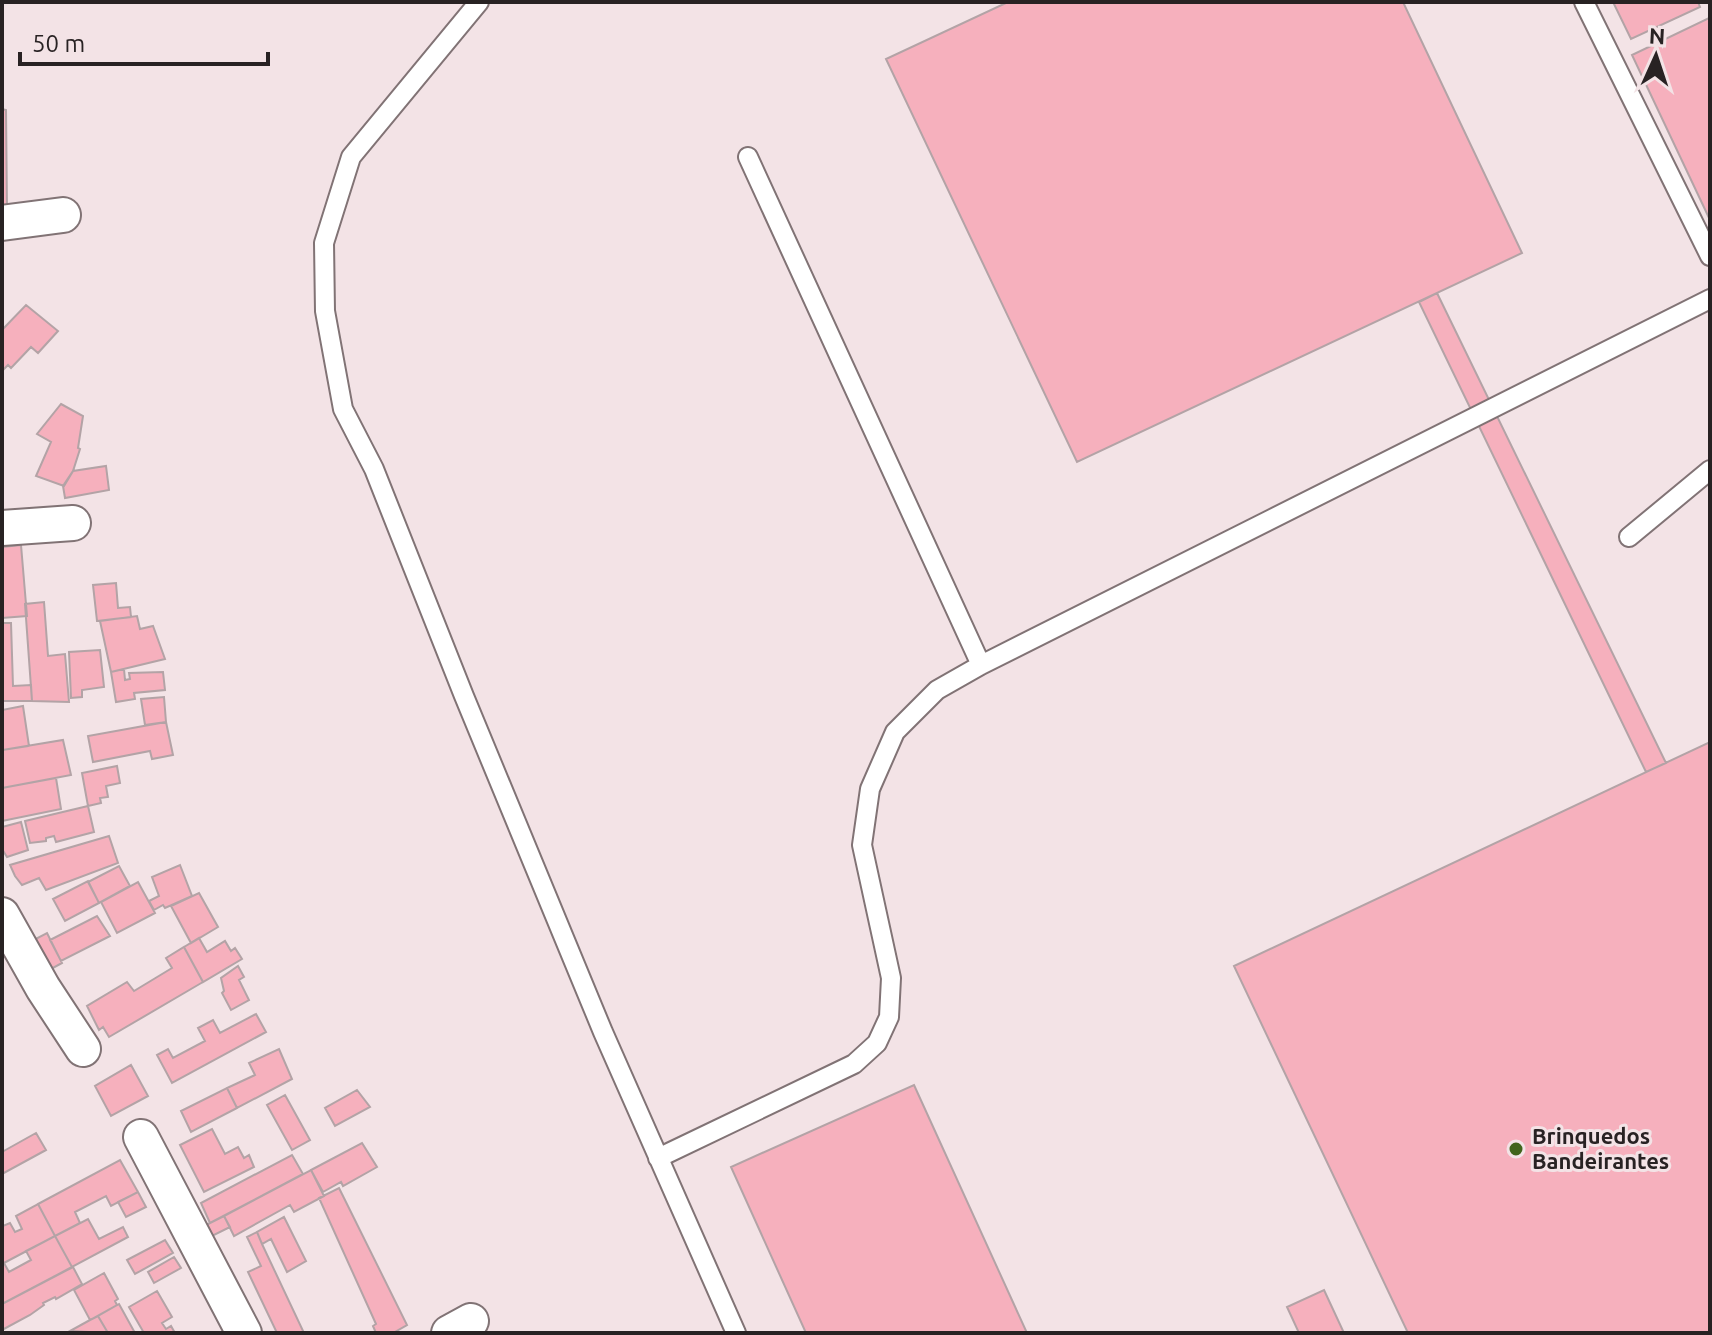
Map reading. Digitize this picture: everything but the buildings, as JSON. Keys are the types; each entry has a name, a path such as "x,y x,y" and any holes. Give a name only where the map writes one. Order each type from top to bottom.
{"street":[{"path":"2,223 63,215"},
{"path":"2,528 73,523"},
{"path":"2,915 43,988 83,1049"},
{"path":"141,1137 244,1333"}],"lane":[{"path":"479,2 351,157 324,243 325,311 343,409 374,469 548,901 736,1333"},
{"path":"1584,2 1710,256"},
{"path":"748,157 981,665"},
{"path":"658,1158 854,1064 877,1043 889,1017 891,978 862,845 870,789 895,732 937,690 981,665 1710,299"},
{"path":"1629,537 1710,470"}],"place":[{"name":"Brinquedos Bandeirantes","path":"1516,1149"}]}
